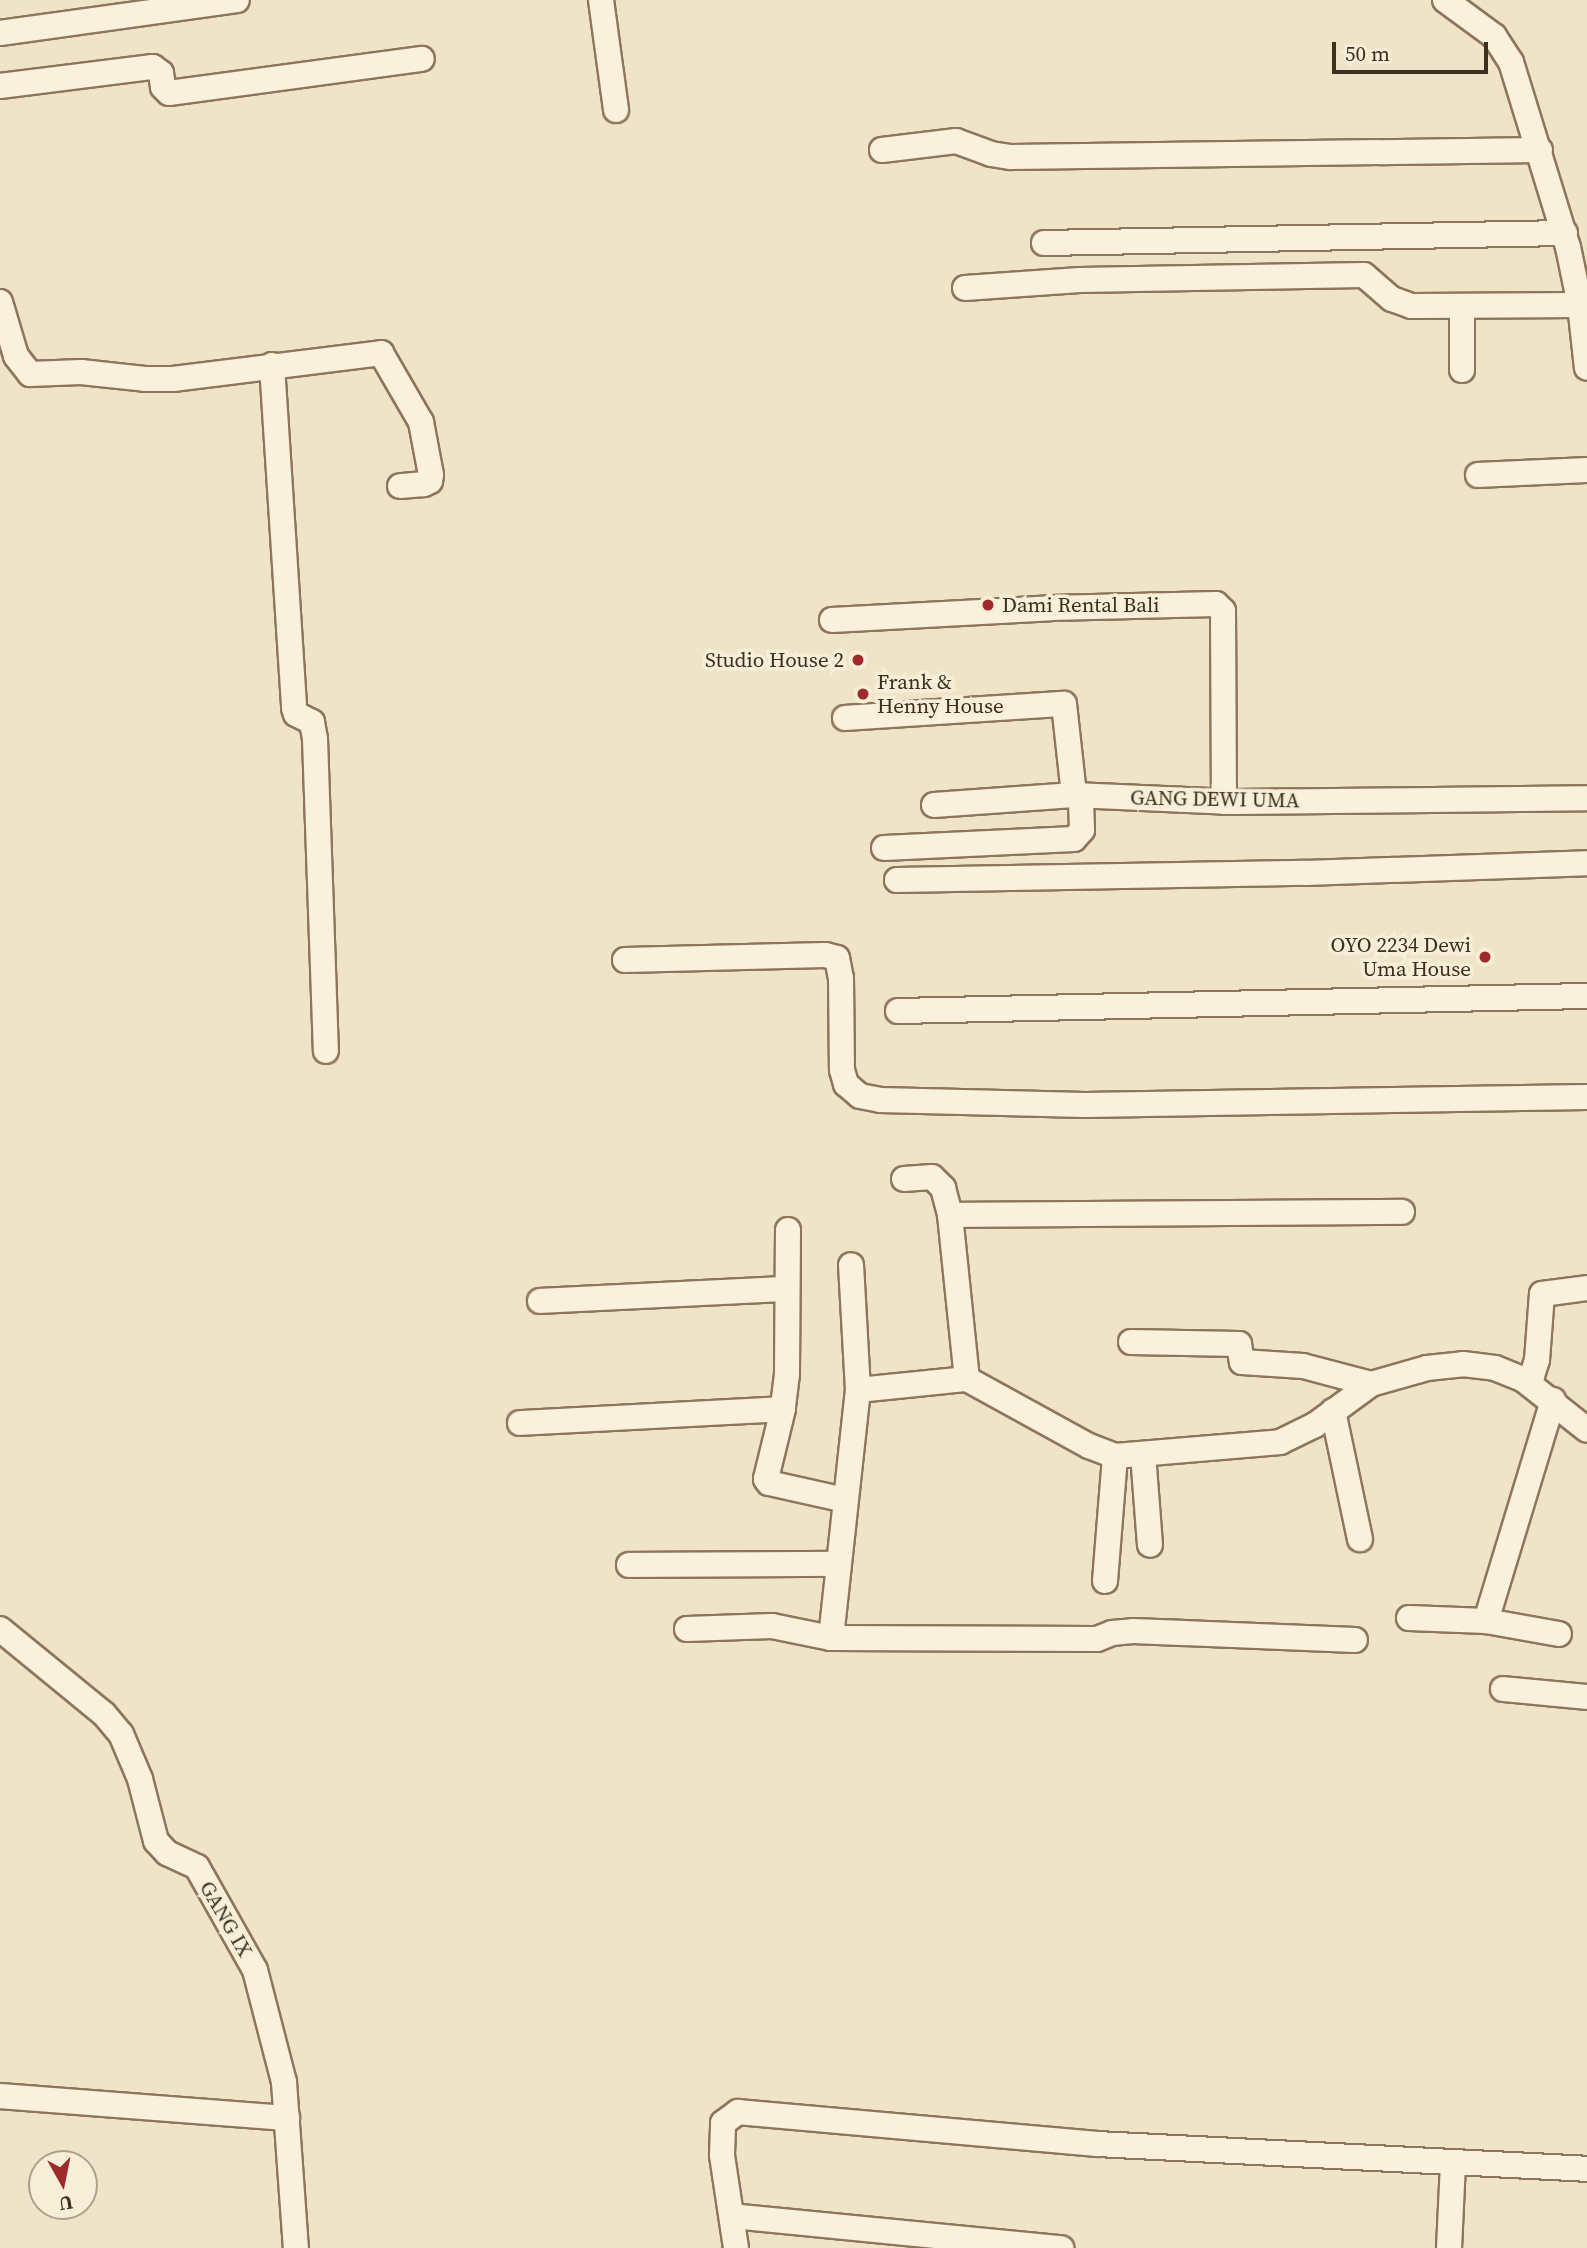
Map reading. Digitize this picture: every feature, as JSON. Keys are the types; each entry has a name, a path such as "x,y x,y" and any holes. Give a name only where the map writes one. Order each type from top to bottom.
{"street":[{"path":"0,33 237,0"},
{"path":"601,0 616,110"},
{"path":"1446,0 1494,36 1511,61 1565,233 1580,305 1587,368"},
{"path":"0,86 153,67 162,73 163,87 169,93 422,59"},
{"path":"882,150 949,141 1011,157 1539,150"},
{"path":"1044,243 1565,233"},
{"path":"965,288 1080,280 1364,275 1392,299 1411,306 1580,305"},
{"path":"0,302 16,356 30,374 81,372 145,380 173,379 373,352 386,357 421,422 430,475 430,481 424,484 400,486"},
{"path":"1462,307 1462,370"},
{"path":"272,365 293,708 296,714 312,722 315,739 326,1051"},
{"path":"1478,475 1587,470"},
{"path":"832,620 1051,608 1216,604 1223,611 1224,802"},
{"path":"845,718 1064,704 1082,830 1074,839 884,848"},
{"name":"GANG DEWI UMA","path":"934,805 1077,795 1224,802 1587,798"},
{"path":"897,880 1292,873 1587,863"},
{"path":"625,960 825,955 837,958 841,978 842,1070 846,1084 860,1096 880,1100 1085,1105 1587,1097"},
{"path":"898,1011 1587,996"},
{"path":"904,1179 928,1176 937,1179 943,1188 950,1215 967,1379"},
{"path":"950,1215 1402,1212"},
{"path":"788,1230 787,1374 783,1409 766,1479 769,1483 845,1500"},
{"path":"831,1638 858,1391 851,1265"},
{"path":"1524,1380 1532,1376 1537,1360 1542,1294 1587,1288"},
{"path":"540,1301 787,1289"},
{"path":"1131,1342 1239,1344 1242,1362 1303,1366 1371,1384"},
{"path":"858,1391 967,1379 1089,1446 1115,1456 1280,1442 1315,1425 1371,1384 1427,1368 1463,1364 1495,1368 1524,1380 1553,1400 1587,1430"},
{"path":"1486,1621 1553,1400"},
{"path":"520,1423 783,1409"},
{"path":"1333,1411 1360,1539"},
{"path":"1143,1454 1150,1545"},
{"path":"1105,1581 1115,1456"},
{"path":"629,1564 838,1564"},
{"path":"1409,1618 1486,1621 1559,1634"},
{"path":"687,1629 772,1626 831,1638 1097,1639 1133,1631 1355,1640"},
{"name":"GANG IX","path":"0,1629 103,1714 127,1742 156,1841 167,1853 197,1867 255,1970 284,2082 280,2117 294,2199 296,2248"},
{"path":"1503,1689 1587,1697"},
{"path":"0,2096 280,2117"},
{"path":"736,2248 722,2155 723,2123 738,2112 1097,2144 1587,2169"},
{"path":"1453,2164 1449,2248 1460,2248"},
{"path":"732,2216 1061,2248"}],"place":[{"name":"Dami Rental Bali","path":"988,605"},
{"name":"Studio House 2","path":"858,660"},
{"name":"Frank & Henny House","path":"863,694"},
{"name":"OYO 2234 Dewi Uma House","path":"1485,957"}]}
